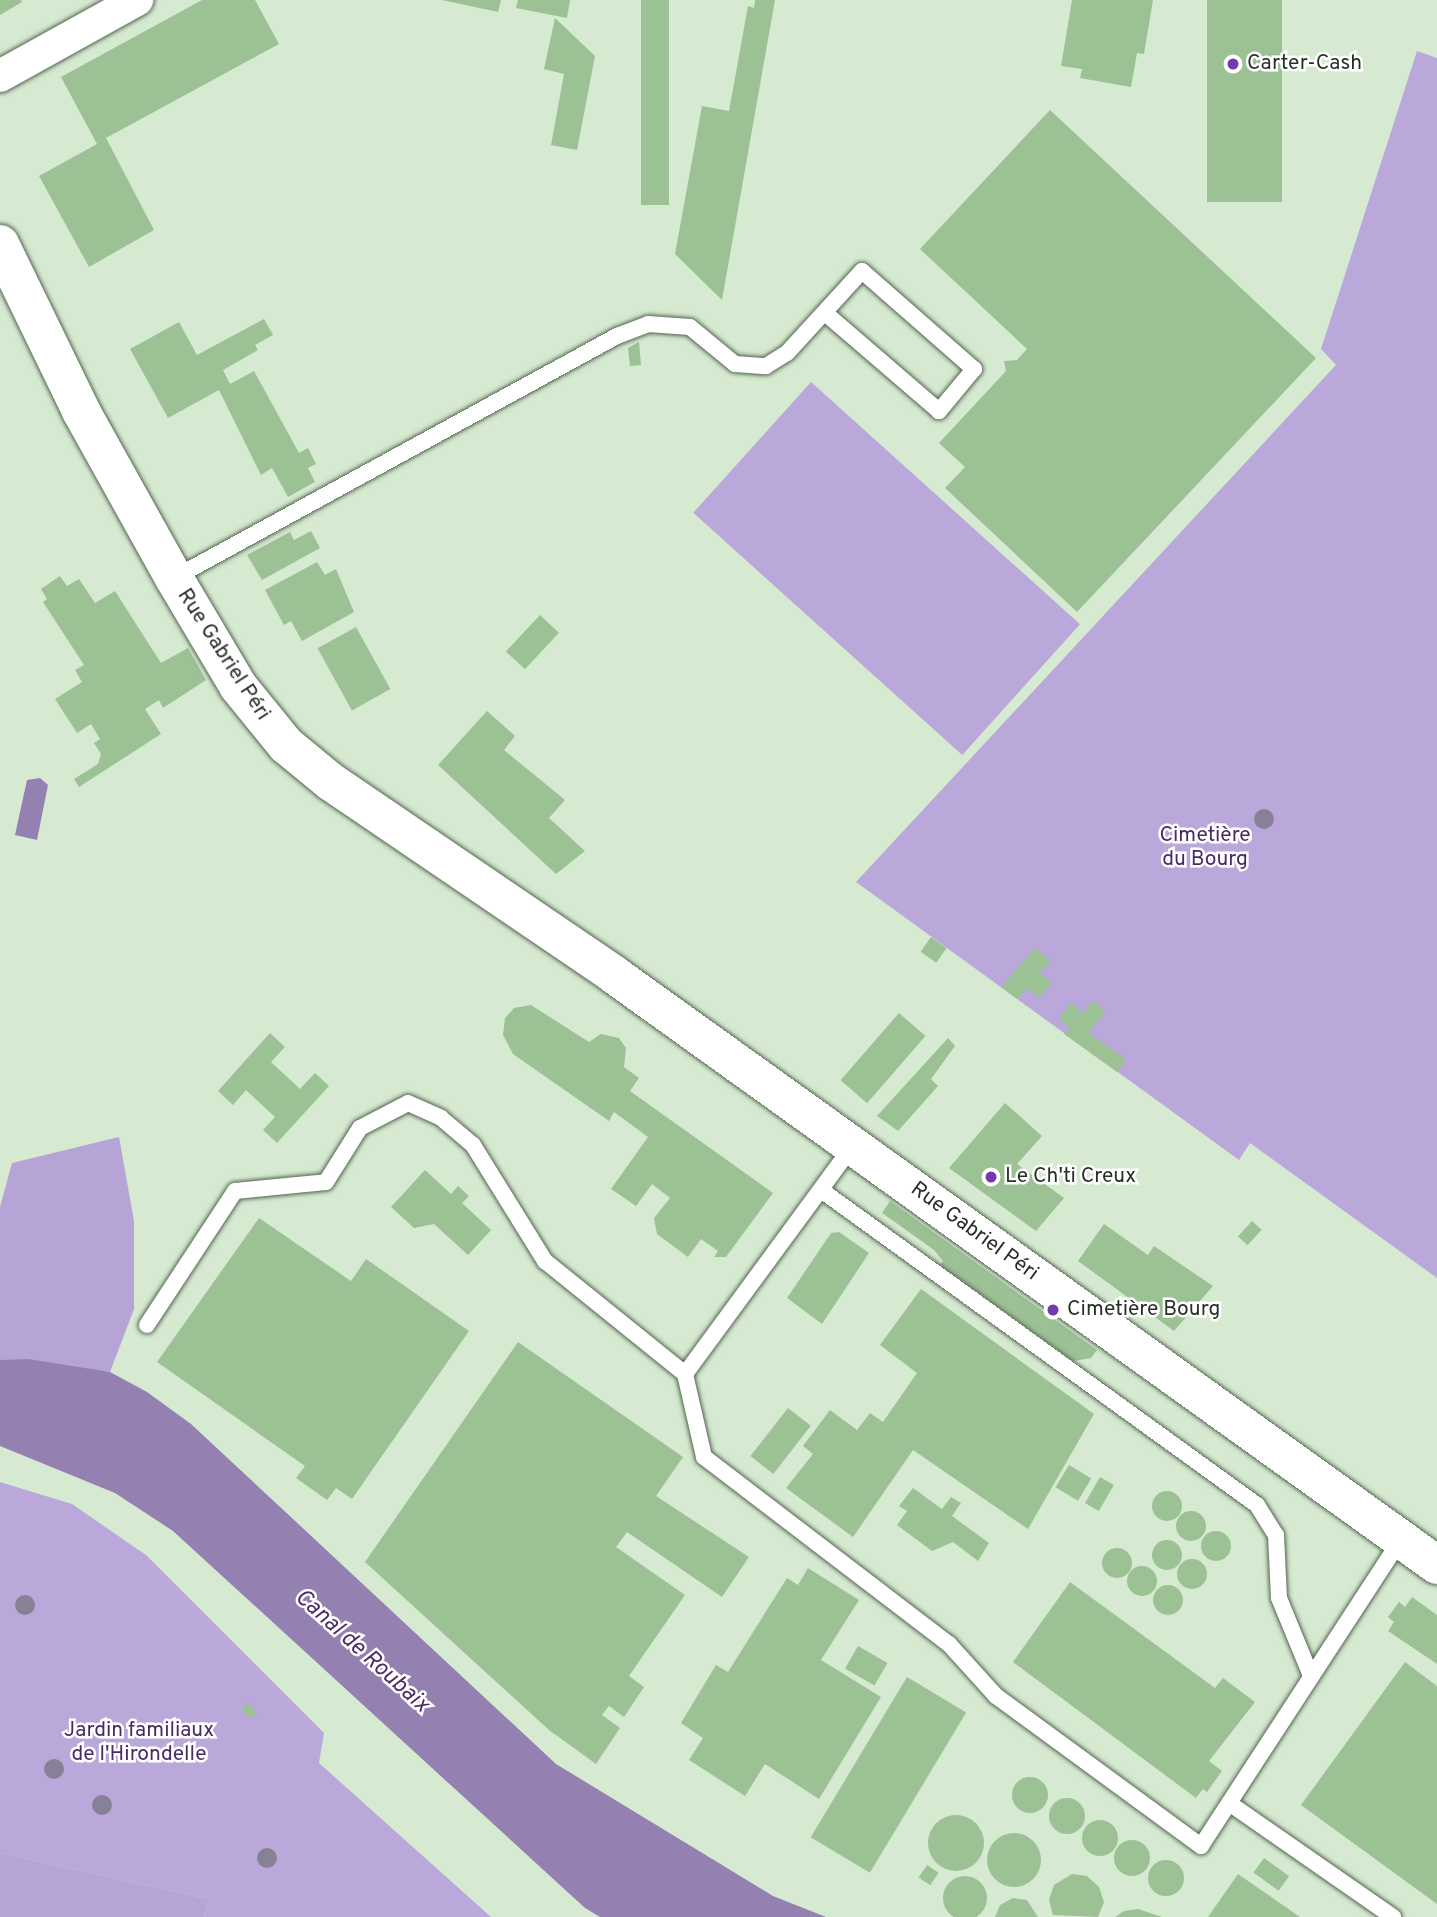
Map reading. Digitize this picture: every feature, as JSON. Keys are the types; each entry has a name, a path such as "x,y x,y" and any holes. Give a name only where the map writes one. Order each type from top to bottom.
{"main road":[{"name":"Rue Gabriel Péri","path":"0,233 185,573"},
{"name":"Rue Gabriel Péri","path":"0,244 81,411 185,573 267,686 308,734 542,910 613,974 1437,1565"}],"street":[{"path":"0,76 137,0"}],"lane":[{"path":"185,573 633,329 662,322 690,327 735,364 755,368 777,361 862,271 974,369 939,411 825,313"},
{"path":"147,1325 235,1191 326,1182 360,1128 408,1103 441,1118 473,1145 545,1261 685,1374 704,1457 949,1644 996,1696 1201,1846 1401,1539"},
{"path":"685,1374 853,1145"},
{"path":"821,1190 1257,1505 1276,1535 1279,1598 1311,1676"},
{"path":"1229,1803 1393,1917"}],"green space":[{"name":"Cimetière du Bourg","path":"1417,51 1437,58 1437,1278 1250,1143 1239,1160 856,882 1336,365 1321,349"},
{"path":"811,382 1080,624 962,755 693,513"},
{"name":"Jardin familiaux de l'Hirondelle","path":"0,1482 72,1504 146,1555 324,1733 319,1763 491,1917 204,1917 209,1899 0,1853"}],"shaded area":[{"path":"119,1137 134,1221 134,1309 110,1372 0,1360 0,1207 12,1163"},
{"path":"0,1853 209,1899 204,1917 0,1917"}],"water":[{"path":"40,778 48,785 37,840 15,835 27,780"},
{"name":"Canal de Roubaix","path":"28,1359 110,1372 147,1392 191,1424 556,1764 773,1896 826,1917 600,1917 585,1908 173,1531 115,1493 0,1446 0,1360"}],"building":[{"path":"0,0 21,0 22,2 0,15"},
{"path":"202,0 255,0 279,44 106,138 154,230 89,267 39,176 97,144 61,77"},
{"path":"442,0 501,0 498,12"},
{"path":"518,0 570,0 567,18 516,8"},
{"path":"641,0 669,0 669,205 641,205"},
{"path":"755,0 775,0 722,300 675,254 702,106 729,111 748,6 754,8"},
{"path":"1072,0 1153,0 1144,54 1137,53 1131,87 1080,78 1082,69 1061,66"},
{"name":"Carter-Cash","path":"1207,0 1282,0 1282,202 1207,202"},
{"path":"555,18 595,56 577,150 551,145 564,74 544,69"},
{"path":"1050,110 1316,358 1077,612 945,488 965,467 939,443 1006,371 1004,361 1017,360 1027,349 920,249"},
{"path":"264,319 273,335 255,345 258,350 223,370 230,384 254,371 299,453 308,448 316,464 308,468 315,482 288,497 272,468 261,475 219,390 168,418 130,349 179,322 197,355"},
{"path":"639,342 641,365 630,366 628,348"},
{"path":"311,531 320,548 262,580 247,555 290,532 294,540"},
{"path":"317,562 325,575 336,569 354,612 302,641 291,621 284,625 265,590"},
{"path":"60,576 67,586 79,579 95,603 115,591 161,663 188,648 206,680 163,708 159,700 145,709 161,734 79,787 74,779 98,764 101,754 94,743 100,739 91,724 77,733 55,699 82,682 75,670 84,665 43,602 47,599 41,589"},
{"path":"540,615 559,633 525,669 506,652"},
{"path":"356,627 390,689 352,710 318,648"},
{"path":"487,711 515,736 504,750 565,800 549,818 585,851 556,874 438,765"},
{"path":"931,937 947,948 936,963 921,952"},
{"path":"1035,948 1051,961 1040,973 1052,983 1039,998 1027,988 1017,999 1001,987"},
{"path":"1093,1001 1106,1012 1088,1032 1126,1060 1117,1072 1064,1034 1070,1028 1059,1018 1071,1003 1083,1013"},
{"path":"531,1005 589,1042 601,1034 619,1038 626,1048 624,1067 639,1078 630,1091 773,1193 726,1257 714,1257 718,1251 701,1239 688,1257 657,1234 654,1218 670,1198 652,1184 636,1206 611,1189 648,1137 614,1112 609,1121 513,1054 503,1035 505,1018 514,1008"},
{"path":"899,1013 925,1036 867,1103 841,1080"},
{"path":"270,1033 285,1047 271,1062 300,1089 315,1073 329,1086 277,1143 263,1130 275,1117 246,1090 233,1105 218,1091"},
{"path":"948,1038 955,1046 931,1079 938,1086 898,1131 877,1116"},
{"path":"1005,1103 1042,1136 1017,1164 1064,1198 1036,1231 949,1168"},
{"path":"425,1170 451,1194 458,1186 469,1196 462,1203 491,1230 468,1255 434,1224 414,1228 391,1207"},
{"path":"890,1201 1097,1350 1091,1358 1073,1361 940,1265 943,1261 934,1250 882,1213"},
{"path":"259,1218 351,1281 366,1259 469,1331 352,1499 336,1488 327,1500 296,1478 305,1466 157,1362"},
{"path":"1252,1221 1262,1230 1248,1245 1238,1237"},
{"path":"1104,1224 1148,1255 1154,1246 1213,1286 1174,1331 1078,1261"},
{"path":"839,1232 869,1253 822,1324 787,1298 831,1233"},
{"path":"921,1289 1094,1414 1028,1529 913,1450 853,1537 786,1488 813,1454 803,1446 830,1410 857,1430 870,1413 883,1422 917,1373 880,1345"},
{"path":"518,1342 683,1457 656,1496 749,1557 722,1597 627,1532 616,1547 685,1595 629,1676 644,1687 624,1717 609,1706 602,1715 620,1728 596,1764 549,1730 365,1562"},
{"path":"788,1408 811,1426 773,1474 750,1456"},
{"path":"1069,1465 1091,1478 1078,1501 1056,1487"},
{"path":"1100,1477 1114,1485 1099,1511 1085,1503"},
{"path":"913,1488 942,1509 951,1497 961,1503 952,1516 989,1543 978,1561 953,1542 932,1551 897,1525 907,1511 899,1506"},
{"path":"1167,1491 1178,1495 1182,1506 1178,1517 1167,1521 1156,1517 1152,1506 1156,1495"},
{"path":"1191,1511 1202,1515 1206,1526 1202,1537 1191,1541 1180,1537 1176,1526 1180,1515"},
{"path":"1216,1531 1227,1535 1231,1546 1227,1557 1216,1561 1205,1557 1201,1546 1205,1535"},
{"path":"1167,1540 1178,1544 1182,1555 1178,1566 1167,1570 1156,1566 1152,1555 1156,1544"},
{"path":"1117,1548 1128,1552 1132,1563 1128,1574 1117,1578 1106,1574 1102,1563 1106,1552"},
{"path":"1192,1559 1203,1563 1207,1574 1203,1585 1192,1589 1181,1585 1177,1574 1181,1563"},
{"path":"1142,1566 1153,1570 1157,1581 1153,1592 1142,1596 1131,1592 1127,1581 1131,1570"},
{"path":"808,1568 859,1600 821,1660 881,1697 819,1799 765,1764 745,1796 689,1760 703,1738 681,1723 716,1665 728,1672 787,1578 798,1585"},
{"path":"1070,1582 1215,1688 1223,1678 1255,1702 1209,1761 1222,1771 1207,1792 1203,1789 1196,1798 1013,1662"},
{"path":"1168,1585 1179,1589 1183,1600 1179,1611 1168,1615 1157,1611 1153,1600 1157,1589"},
{"path":"1412,1597 1437,1615 1437,1664 1388,1631 1394,1622 1388,1617 1399,1602 1405,1607"},
{"path":"858,1646 887,1663 874,1686 845,1669"},
{"path":"1405,1662 1437,1686 1437,1904 1301,1805"},
{"path":"907,1677 966,1713 870,1873 811,1837"},
{"path":"248,1703 257,1713 250,1719 241,1709"},
{"path":"1030,1777 1043,1782 1048,1795 1043,1808 1030,1813 1017,1808 1012,1795 1017,1782"},
{"path":"1067,1798 1080,1803 1085,1816 1080,1829 1067,1834 1054,1829 1049,1816 1054,1803"},
{"path":"956,1815 967,1817 976,1823 982,1832 982,1854 976,1863 967,1869 956,1871 945,1869 936,1863 930,1854 928,1843 930,1832 936,1823 945,1817"},
{"path":"1100,1820 1113,1825 1118,1838 1113,1851 1100,1856 1087,1851 1082,1838 1087,1825"},
{"path":"1014,1833 1033,1841 1041,1860 1033,1879 1014,1887 995,1879 987,1860 995,1841"},
{"path":"1132,1840 1144,1846 1150,1858 1144,1870 1132,1876 1120,1870 1114,1858 1120,1846"},
{"path":"1264,1858 1289,1876 1278,1891 1253,1873"},
{"path":"1166,1860 1179,1865 1184,1878 1179,1891 1166,1896 1153,1891 1148,1878 1153,1865"},
{"path":"927,1865 939,1873 930,1885 919,1877"},
{"path":"1072,1874 1087,1876 1099,1887 1104,1902 1098,1917 1053,1915 1049,1900 1054,1885"},
{"path":"1238,1874 1300,1917 1208,1917"},
{"path":"965,1876 974,1877 981,1882 986,1889 986,1907 981,1914 974,1919 965,1920 956,1919 949,1914 944,1907 943,1898 944,1889 949,1882 956,1877"},
{"path":"1013,1898 1027,1900 1038,1917 995,1917 1000,1905"},
{"path":"1138,1909 1162,1917 1115,1917 1124,1911"}],"place":[{"name":"Carter-Cash","path":"1233,64"},
{"name":"Le Ch'ti Creux","path":"991,1177"},
{"name":"Cimetière Bourg","path":"1053,1310"}]}
